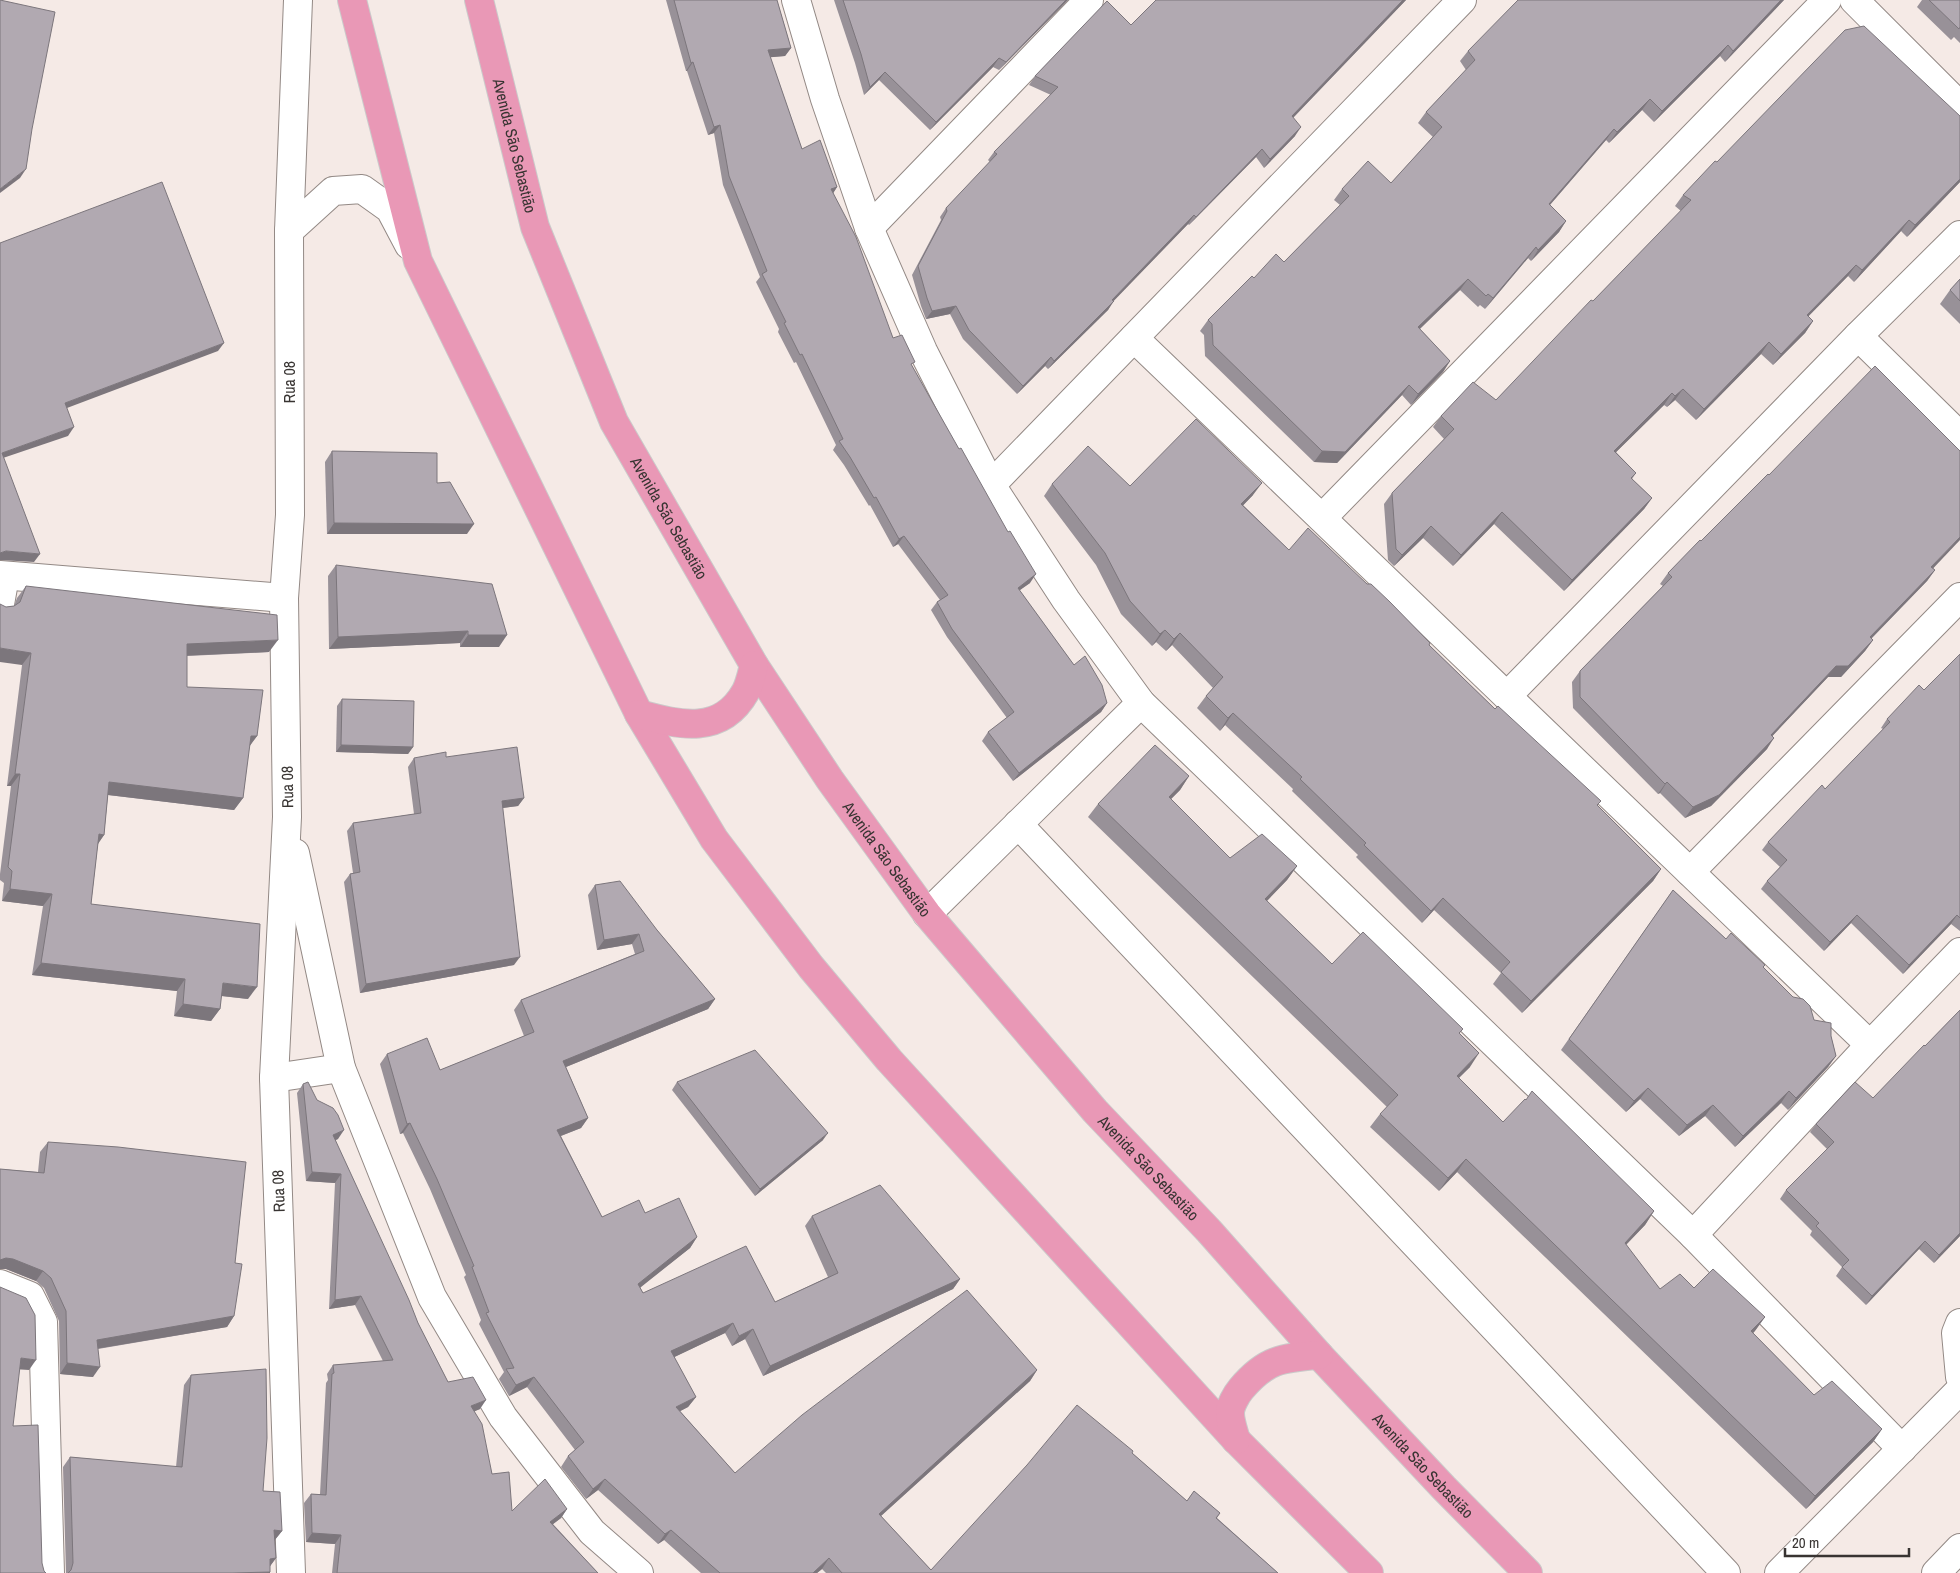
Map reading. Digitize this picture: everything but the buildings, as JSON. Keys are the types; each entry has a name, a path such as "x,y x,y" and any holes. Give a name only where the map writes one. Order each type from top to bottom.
{"main road":[{"path":"352,0 418,261 639,714 714,839 811,967 889,1060 1236,1440 1369,1573"},
{"name":"Avenida São Sebastião","path":"479,0 535,227 614,422 754,665 830,780 927,914 1095,1111 1208,1231 1319,1355 1444,1488 1528,1573"},
{"path":"639,714 684,724 710,723 732,708 746,690 754,665"},
{"path":"1236,1440 1230,1413 1236,1394 1252,1375 1266,1365 1291,1357 1319,1355"}],"street":[{"name":"Rua 08","path":"291,1573 274,1078 287,817 284,598 290,515 289,231 298,0"},
{"path":"796,0 824,99 869,228 923,351 991,484 1066,600 1141,703 1693,1235 1902,1449"},
{"path":"869,228 1089,0"},
{"path":"991,484 1462,0"},
{"path":"1322,518 1827,0"},
{"path":"1854,0 1960,106"},
{"path":"289,231 333,191 362,189 390,209 418,261"},
{"path":"1507,696 1858,336 1960,235"},
{"path":"1858,336 1960,436"},
{"path":"1134,338 1870,1045"},
{"path":"0,604 2,575 284,598"},
{"path":"1690,872 1960,597"},
{"path":"927,914 1141,703"},
{"path":"287,817 341,1068 432,1297 503,1417 592,1532 639,1573"},
{"path":"1018,824 1726,1573"},
{"path":"1693,1235 1870,1045 1960,952"},
{"path":"274,1078 341,1068"},
{"path":"0,1284 30,1296 43,1322 50,1573"},
{"path":"1960,1323 1956,1333 1960,1376"},
{"path":"1779,1573 1960,1390"},
{"path":"1936,1573 1960,1548"}]}
